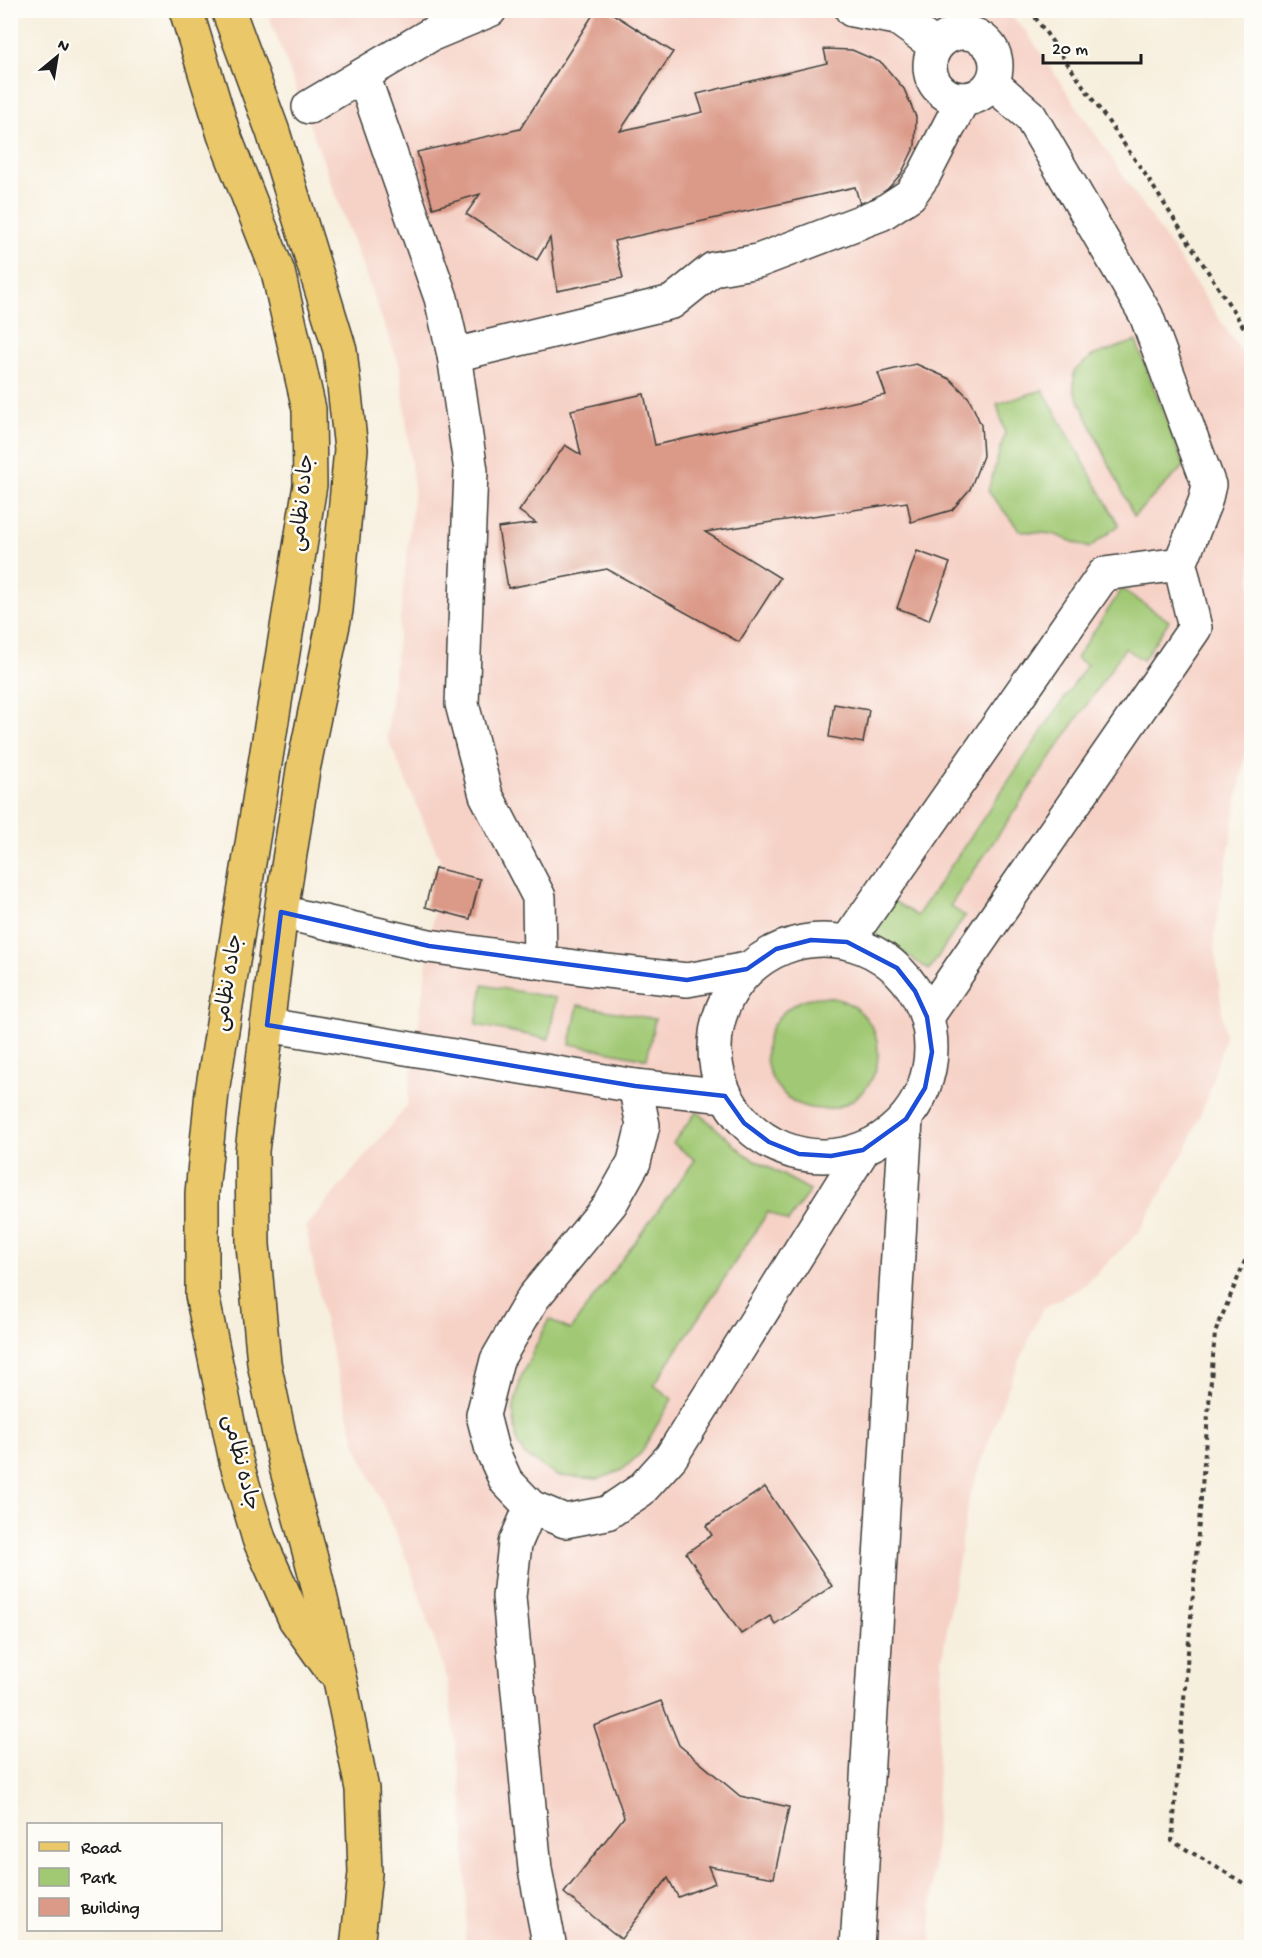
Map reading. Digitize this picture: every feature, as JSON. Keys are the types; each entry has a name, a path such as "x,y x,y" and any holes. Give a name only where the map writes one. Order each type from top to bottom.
{"main road":[{"name":"جاده نظامی","path":"186,10 224,135 278,272 309,409 310,485 212,1092 202,1193 202,1295 236,1461 259,1539 295,1619 341,1685 362,1789 365,1873 357,1947"},
{"path":"228,10 273,132 340,350 351,448 336,610 303,770 281,912 252,1151 253,1245 264,1363 286,1467 314,1569 341,1685"}],"street":[{"path":"309,107 430,35 490,10"},
{"path":"852,10 897,18 936,46"},
{"path":"955,33 977,36 993,51 996,62 992,83 974,97 963,99 953,97 936,85 930,65 936,46 955,33"},
{"path":"363,75 441,298 454,355 471,471 462,704 486,795 539,897 540,962"},
{"path":"927,1017 1195,628 1180,564 1205,502 1209,484 1146,315 1030,116 992,83"},
{"path":"454,355 672,302 713,269 758,261 881,214 910,195 963,99"},
{"path":"847,942 1104,574 1180,564"},
{"path":"281,912 429,946 687,980 747,969"},
{"path":"811,940 847,942 874,952 897,968 915,991 927,1017 932,1052 925,1088 906,1119 886,1137 863,1150 831,1156 799,1154 769,1142 744,1123 725,1096 715,1063 715,1029 726,997 747,969 776,949 811,940"},
{"path":"267,1024 635,1086 725,1096"},
{"path":"635,1086 643,1125 634,1162 611,1203 533,1298 497,1360 483,1415 492,1449 506,1481 531,1507 565,1521 607,1513 641,1490 670,1457 717,1387 863,1150"},
{"path":"857,1947 906,1119"},
{"path":"531,1507 515,1544 509,1597 535,1869 550,1947"}],"path":[{"path":"1030,10 1144,174 1251,340"},
{"path":"1251,1244 1215,1333 1172,1841 1251,1888"}],"highlighted area":[{"path":"281,912 429,946 687,980 747,969 776,949 811,940 847,942 897,968 915,991 927,1017 932,1052 925,1088 906,1119 863,1150 831,1156 799,1154 769,1142 744,1123 725,1096 635,1086 267,1025"}],"shaded area":[{"path":"267,11 1006,11 1026,31 1251,366 1251,720 1214,938 1225,1036 1207,1099 1187,1147 1139,1232 1086,1284 1042,1309 1006,1393 969,1498 942,1659 931,1947 464,1947 467,1914 463,1802 447,1679 411,1569 356,1444 326,1329 306,1227 407,1106 441,862 387,737 414,490 400,367"}],"green space":[{"path":"1136,341 1184,466 1134,516 1074,390 1074,371 1092,356"},
{"path":"1043,390 1119,525 1089,548 1053,534 1020,531 988,491 1005,433 997,404"},
{"path":"1122,589 1169,621 1143,660 1125,648 950,906 965,916 929,970 873,932 894,901 917,916 1087,665 1076,658"},
{"path":"483,985 556,998 549,1039 476,1025"},
{"path":"822,997 844,1001 862,1013 874,1031 878,1053 874,1075 862,1093 844,1105 822,1109 800,1105 782,1093 770,1075 766,1053 770,1031 782,1013 800,1001"},
{"path":"578,1005 655,1019 647,1059 570,1044"},
{"path":"697,1111 746,1155 810,1190 788,1222 768,1212 654,1385 672,1399 641,1453 622,1470 599,1479 557,1476 524,1454 517,1442 513,1411 521,1377 549,1319 570,1330 695,1160 673,1143"}],"building":[{"path":"596,10 607,10 673,52 620,131 703,112 697,94 827,63 824,49 852,50 882,63 904,89 916,117 915,146 901,174 883,194 860,204 855,187 614,241 623,278 557,291 550,238 537,260 466,214 480,194 433,208 417,152 520,129"},
{"path":"916,364 950,379 969,398 981,425 983,456 970,489 952,510 911,522 907,502 705,532 780,578 739,642 607,569 508,588 498,528 536,523 519,511 565,445 581,455 571,410 644,394 655,445 886,395 878,373"},
{"path":"917,551 950,563 929,620 897,608"},
{"path":"834,704 869,710 863,743 829,737"},
{"path":"435,868 480,879 470,919 425,907"},
{"path":"765,1487 832,1586 775,1624 770,1616 741,1634 686,1553 712,1535 706,1526"},
{"path":"661,1701 679,1745 740,1796 789,1807 774,1878 708,1866 715,1883 678,1897 668,1878 621,1939 564,1893 624,1817 594,1726"}]}
